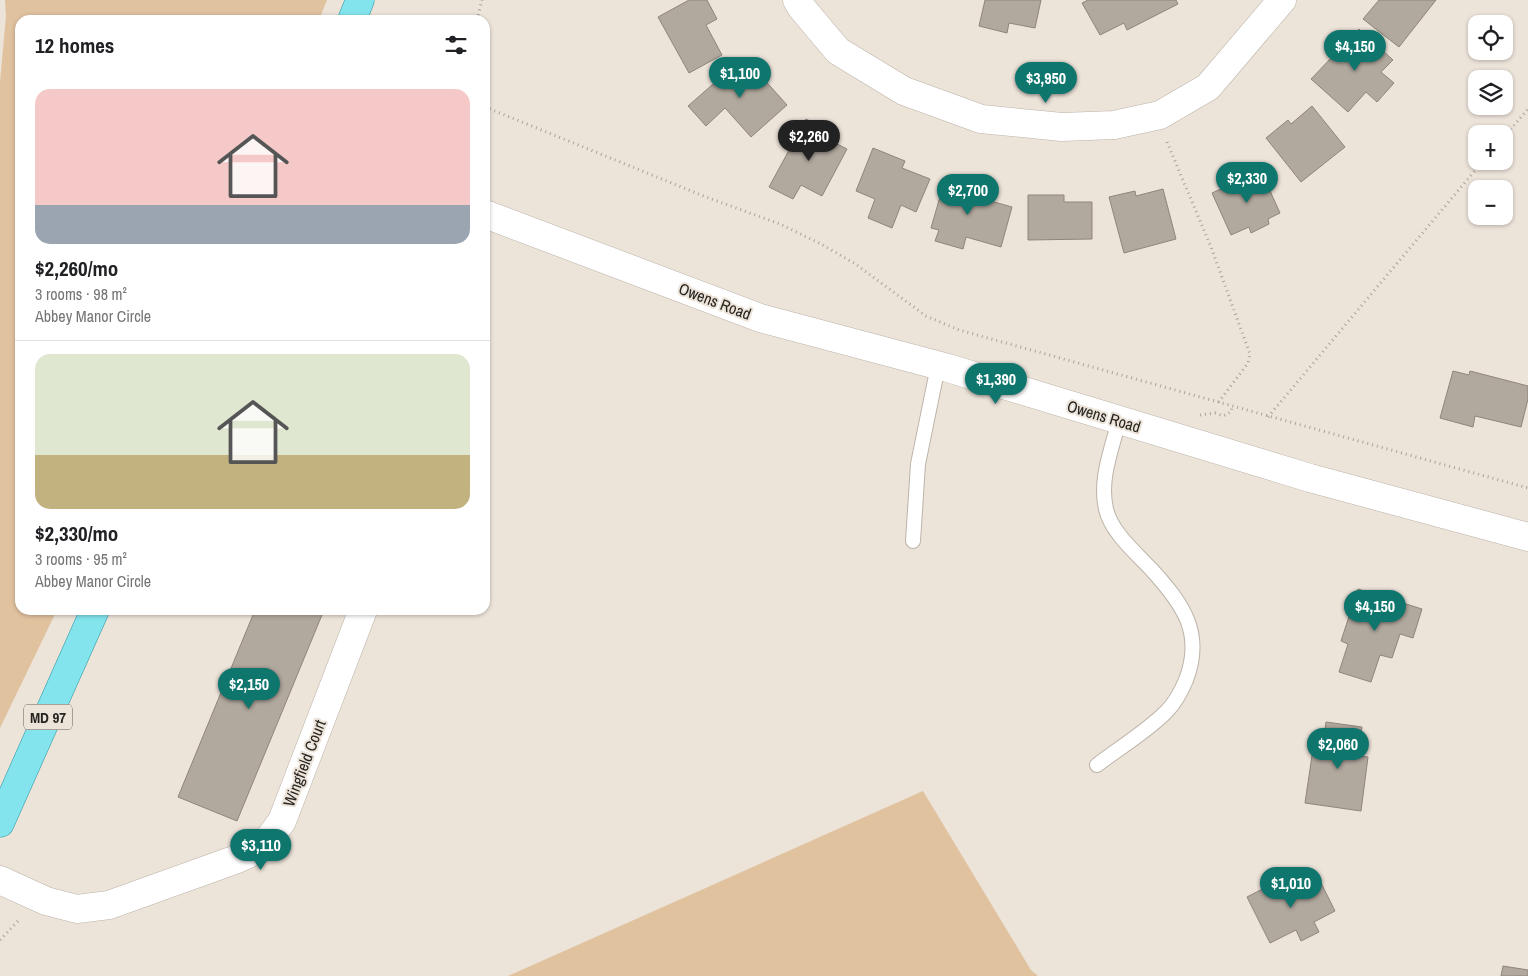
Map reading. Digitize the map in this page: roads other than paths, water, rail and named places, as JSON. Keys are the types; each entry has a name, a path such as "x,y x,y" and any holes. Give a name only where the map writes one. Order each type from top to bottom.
{"main road":[{"path":"354,15 360,0"},
{"name":"MD 97","path":"0,823 93,615"}],"street":[{"path":"797,0 801,8 838,51 904,91 981,119 1062,127 1114,125 1160,115 1208,87 1282,0"},
{"name":"Owens Road","path":"490,216 760,318 938,366 1310,478 1528,537"},
{"name":"Wingfield Court","path":"0,880 46,901 77,909 109,905 237,859 263,847 282,821 361,615"}],"lane":[{"path":"914,541 918,464 938,366"},
{"path":"1097,765 1166,712 1181,692 1192,665 1194,644 1189,620 1164,583 1131,548 1106,511 1103,489 1120,420"}]}
